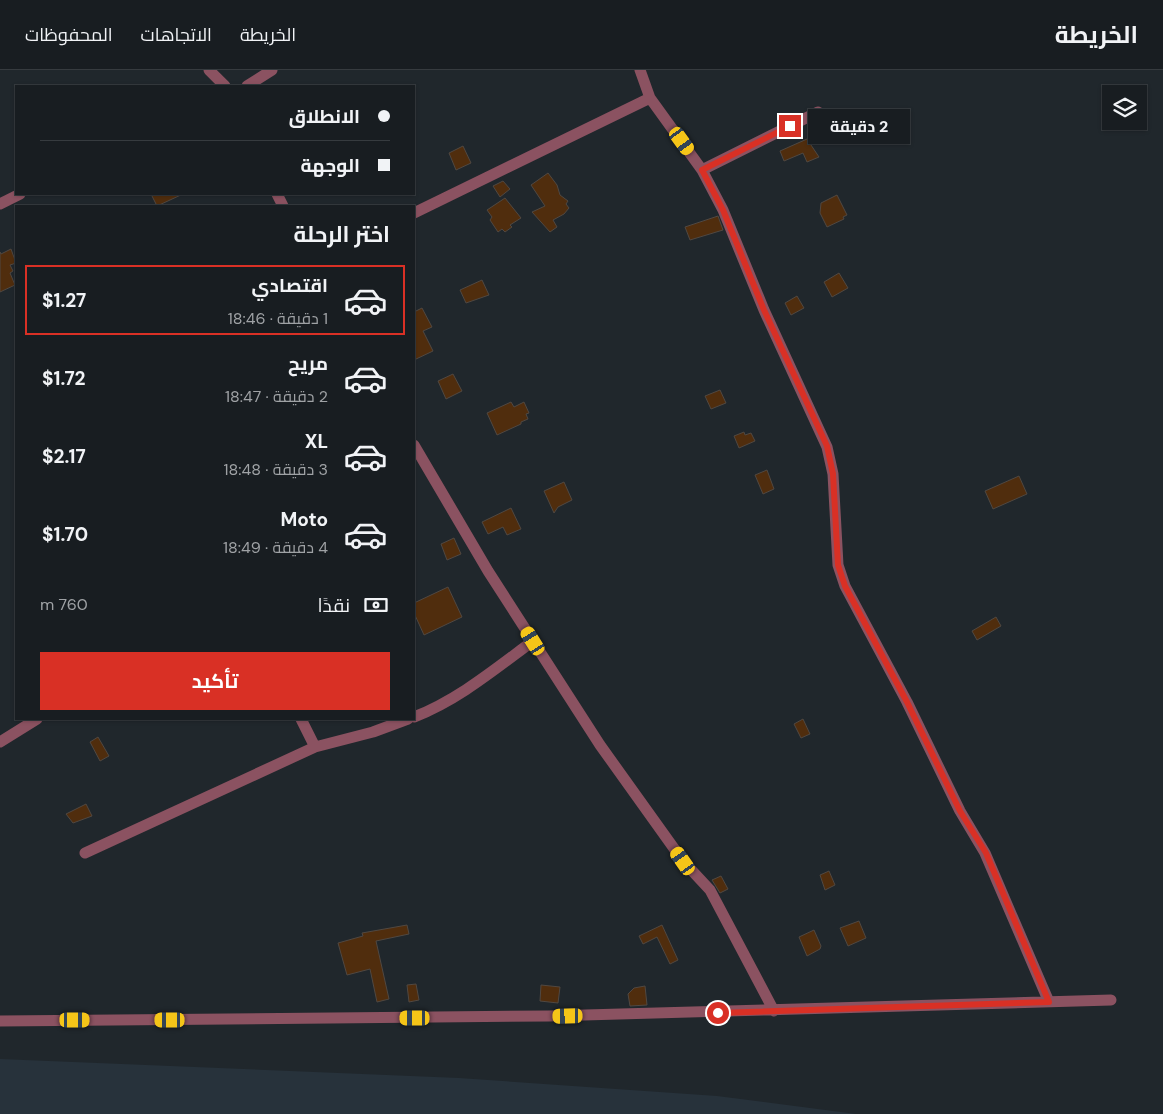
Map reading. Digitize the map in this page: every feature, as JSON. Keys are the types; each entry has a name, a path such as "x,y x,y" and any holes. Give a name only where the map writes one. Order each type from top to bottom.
{"street":[{"path":"208,70 224,85"},
{"path":"249,85 272,70"},
{"path":"640,70 650,98 702,170 723,210 764,310 827,446 833,474 838,565 845,586 907,702 960,811 986,853 1049,1002"},
{"path":"415,213 650,98"},
{"path":"702,170 818,112"},
{"path":"0,204 18,195"},
{"path":"415,447 488,571 600,746 683,861 710,890 774,1012"},
{"path":"415,717 429,711 477,682 533,641"},
{"path":"0,742 34,720"},
{"path":"302,720 315,747"},
{"path":"86,853 315,747 373,732 405,720"},
{"path":"0,1021 774,1012 1111,1000"}],"shaded area":[{"path":"0,1059 459,1078 717,1096 856,1114 0,1114"}],"building":[{"path":"807,139 819,157 807,162 803,153 784,161 780,151"},
{"path":"463,146 471,163 456,170 449,153"},
{"path":"548,173 557,185 560,195 568,201 566,204 569,208 564,214 553,220 557,227 550,232 532,212 545,206 531,185"},
{"path":"503,181 510,189 500,197 493,186"},
{"path":"152,195 181,195 159,205 156,205"},
{"path":"837,195 847,215 843,217 844,219 827,227 820,213 821,203"},
{"path":"505,198 521,218 510,225 512,227 505,232 502,229 498,232 490,220 492,217 487,210"},
{"path":"718,216 723,230 690,240 685,227"},
{"path":"11,249 15,263 10,265 13,271 10,273 15,285 0,292 0,252 1,254"},
{"path":"839,273 848,288 832,297 824,282"},
{"path":"482,280 489,295 466,303 460,290"},
{"path":"797,296 804,308 791,315 785,303"},
{"path":"422,308 432,327 423,331 433,351 415,360 415,312"},
{"path":"453,374 462,391 446,399 438,381"},
{"path":"720,390 726,403 711,409 705,396"},
{"path":"511,402 514,407 524,402 529,413 526,414 528,419 497,435 487,413"},
{"path":"744,432 745,435 751,433 755,441 739,448 734,436"},
{"path":"767,470 774,489 763,494 755,475"},
{"path":"1019,476 1027,494 993,509 985,491"},
{"path":"564,482 572,500 558,507 554,513 544,491"},
{"path":"511,508 521,529 507,535 503,527 488,534 482,522"},
{"path":"454,538 461,554 447,560 441,544"},
{"path":"448,587 462,617 424,635 415,615 415,603"},
{"path":"996,617 1001,626 977,640 972,631"},
{"path":"803,719 810,734 801,738 794,724"},
{"path":"98,737 109,756 100,761 90,742"},
{"path":"86,804 92,816 73,823 66,814"},
{"path":"829,871 835,885 825,890 820,875"},
{"path":"721,876 728,889 720,893 712,880"},
{"path":"859,921 866,938 848,946 840,928"},
{"path":"407,925 409,934 376,941 389,999 377,1002 370,969 347,975 338,943 363,936 362,933"},
{"path":"662,925 678,960 670,964 657,937 643,944 639,936"},
{"path":"814,930 821,946 820,949 807,956 799,937"},
{"path":"416,984 419,1000 409,1002 407,985"},
{"path":"541,985 560,987 558,1003 540,1001"},
{"path":"645,986 647,1005 630,1006 628,994 634,988"}],"route":[{"path":"718,1013 1049,1002 986,853 960,811 907,702 845,586 838,565 833,474 827,446 818,423 764,310 723,210 702,170 790,126"}]}
